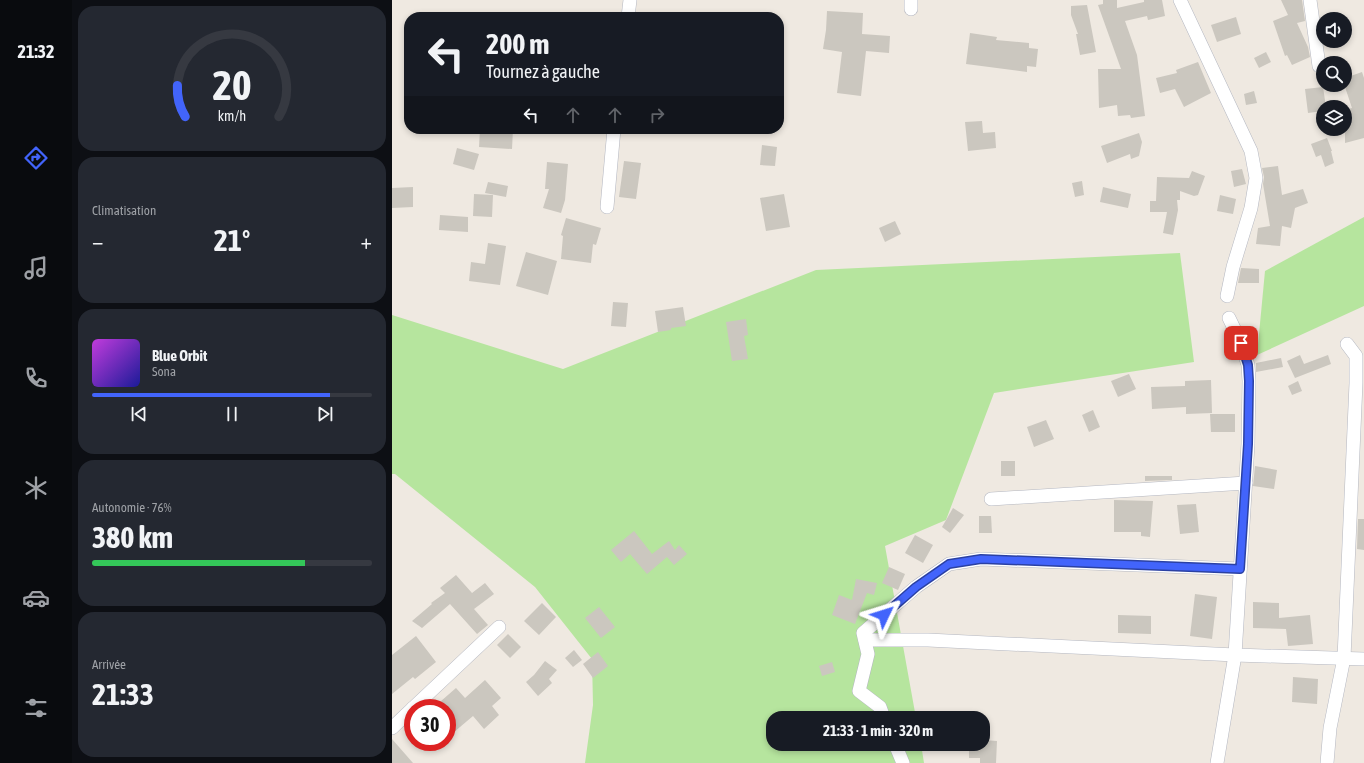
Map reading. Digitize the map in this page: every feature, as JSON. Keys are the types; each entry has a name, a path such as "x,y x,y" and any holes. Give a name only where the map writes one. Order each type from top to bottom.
{"street":[{"path":"629,12 630,0"},
{"path":"1180,0 1251,151 1256,178 1251,208 1233,267 1227,296"},
{"path":"1310,0 1318,56"},
{"path":"607,207 614,134"},
{"path":"1217,763 1235,655 1248,444 1248,365 1241,343 1229,318"},
{"path":"1327,763 1330,728 1344,658 1358,500 1356,356 1347,344"},
{"path":"992,499 1246,483"},
{"path":"881,711 880,707 859,691 868,654 863,633 916,587 949,564 981,559 1240,569"},
{"path":"423,699 499,627"},
{"path":"864,640 928,640 1235,655 1364,659"},
{"path":"392,728 404,717"},
{"path":"898,751 903,763"}],"green space":[{"path":"1364,217 1364,306 1257,355 1265,271"},
{"path":"1180,253 1194,362 994,393 946,520 885,546 915,711 766,711 766,751 922,751 924,763 585,763 593,705 592,659 535,587 395,474 392,474 392,315 563,369 816,270"}],"building":[{"path":"1103,0 1117,0 1117,8 1144,2 1144,0 1162,0 1165,16 1148,20 1147,16 1125,21 1137,55 1145,116 1131,118 1130,115 1118,116 1117,105 1099,108 1098,69 1121,69 1098,5 1103,4"},
{"path":"1281,0 1302,0 1305,21 1297,23 1308,47 1310,57 1292,65 1287,55 1285,56 1273,21 1288,15"},
{"path":"1087,5 1096,52 1080,55 1076,34 1078,34 1071,15 1071,6"},
{"path":"827,11 863,13 862,34 890,36 889,53 866,51 861,96 837,93 842,52 823,49"},
{"path":"1236,17 1241,34 1217,42 1211,25"},
{"path":"970,33 997,37 996,40 1029,43 1029,48 1038,49 1036,67 1027,66 1027,72 966,64"},
{"path":"1266,52 1271,62 1259,68 1254,58"},
{"path":"1198,62 1211,93 1184,107 1175,89 1160,93 1156,78 1177,73 1176,70"},
{"path":"1362,72 1364,78 1364,138 1345,143 1345,136 1352,136 1352,100 1349,100 1347,92 1352,92 1352,76"},
{"path":"1316,88 1316,92 1324,92 1325,100 1316,100 1316,112 1308,113 1305,89"},
{"path":"1254,91 1257,103 1246,105 1244,94"},
{"path":"982,121 983,133 995,132 996,148 968,151 965,122"},
{"path":"1139,133 1142,142 1139,156 1131,159 1130,154 1107,163 1101,146"},
{"path":"480,134 513,134 512,149 479,147"},
{"path":"1327,138 1332,151 1334,163 1325,167 1321,155 1316,157 1311,144"},
{"path":"762,145 777,147 775,166 760,165"},
{"path":"457,148 479,154 474,170 453,164"},
{"path":"624,161 641,163 636,199 619,197"},
{"path":"547,162 568,164 565,200 561,213 543,208 549,189 545,189"},
{"path":"1278,166 1282,195 1303,189 1308,203 1295,208 1291,228 1282,226 1280,246 1256,244 1258,228 1270,226 1262,168"},
{"path":"1242,169 1246,184 1234,187 1231,171"},
{"path":"1192,171 1205,176 1198,195 1194,196 1180,191 1180,200 1177,200 1178,210 1173,235 1163,233 1167,212 1150,212 1150,201 1156,201 1157,177 1189,178"},
{"path":"1082,181 1084,195 1075,197 1072,183"},
{"path":"488,182 508,186 506,197 485,193"},
{"path":"413,187 413,207 392,208 392,188"},
{"path":"1103,187 1131,194 1128,208 1100,202"},
{"path":"474,194 493,195 492,217 473,216"},
{"path":"784,194 790,227 766,231 760,198"},
{"path":"1220,195 1236,199 1233,214 1217,211"},
{"path":"440,215 468,217 468,232 439,230"},
{"path":"566,218 601,228 596,245 593,244 591,263 561,259 563,236 561,235"},
{"path":"895,221 901,234 885,242 879,228"},
{"path":"488,243 506,246 500,285 469,281 471,262 485,264"},
{"path":"526,252 557,261 548,295 516,286"},
{"path":"1241,268 1259,269 1259,283 1238,283"},
{"path":"613,302 628,303 626,327 611,326"},
{"path":"683,307 686,326 658,332 655,311"},
{"path":"746,319 748,335 744,336 748,359 732,361 726,322"},
{"path":"1300,355 1304,364 1328,355 1331,364 1295,378 1287,361"},
{"path":"1281,358 1283,367 1256,372 1256,363"},
{"path":"1129,374 1136,389 1118,397 1111,381"},
{"path":"1211,380 1212,413 1186,414 1186,407 1152,409 1151,387 1185,386 1185,381"},
{"path":"1298,381 1302,391 1292,395 1288,386"},
{"path":"1093,410 1100,427 1089,432 1082,415"},
{"path":"1210,414 1235,414 1235,432 1211,432"},
{"path":"1046,420 1054,439 1034,447 1027,427"},
{"path":"1001,461 1015,461 1015,476 1001,476"},
{"path":"1255,466 1277,470 1274,489 1253,486"},
{"path":"1145,476 1172,476 1172,480 1145,481"},
{"path":"1114,500 1153,501 1150,537 1141,536 1141,532 1114,532"},
{"path":"1196,504 1199,532 1180,534 1177,505"},
{"path":"953,508 964,515 950,533 942,527"},
{"path":"979,516 991,516 992,533 979,533"},
{"path":"1358,519 1364,519 1364,550 1357,549"},
{"path":"634,531 652,554 669,541 675,550 679,545 687,554 674,565 667,557 647,574 630,554 621,562 611,550"},
{"path":"915,535 933,545 923,563 905,553"},
{"path":"889,567 905,574 898,590 882,583"},
{"path":"456,575 472,593 485,583 494,594 474,609 488,625 477,634 450,604 422,628 412,621 432,604 431,603 445,593 440,588"},
{"path":"856,579 877,583 874,595 867,593 855,624 832,615 839,595 852,600"},
{"path":"1195,594 1217,597 1212,639 1190,636"},
{"path":"1253,602 1279,603 1279,618 1310,615 1313,644 1288,646 1286,629 1253,628"},
{"path":"542,603 556,617 539,635 524,621"},
{"path":"599,607 615,627 601,638 585,618"},
{"path":"1118,615 1151,616 1151,634 1118,633"},
{"path":"508,634 521,647 510,658 497,645"},
{"path":"416,636 436,662 415,679 413,677 392,694 392,655"},
{"path":"574,650 582,660 573,667 565,658"},
{"path":"598,652 608,666 593,678 583,664"},
{"path":"545,661 557,670 549,679 552,683 538,696 526,682 534,675"},
{"path":"832,662 835,672 822,676 819,666"},
{"path":"1293,677 1318,679 1317,704 1292,702"},
{"path":"485,680 501,698 492,706 499,715 484,729 473,716 456,730 456,699 443,699 456,688 465,698"},
{"path":"392,739 413,763 392,763"},
{"path":"990,740 997,741 996,763 980,763 980,758 969,758 969,751 990,751"}],"route":[{"path":"884,615 916,587 949,564 981,559 1240,569 1248,444 1249,381 1248,365 1241,343"}]}
